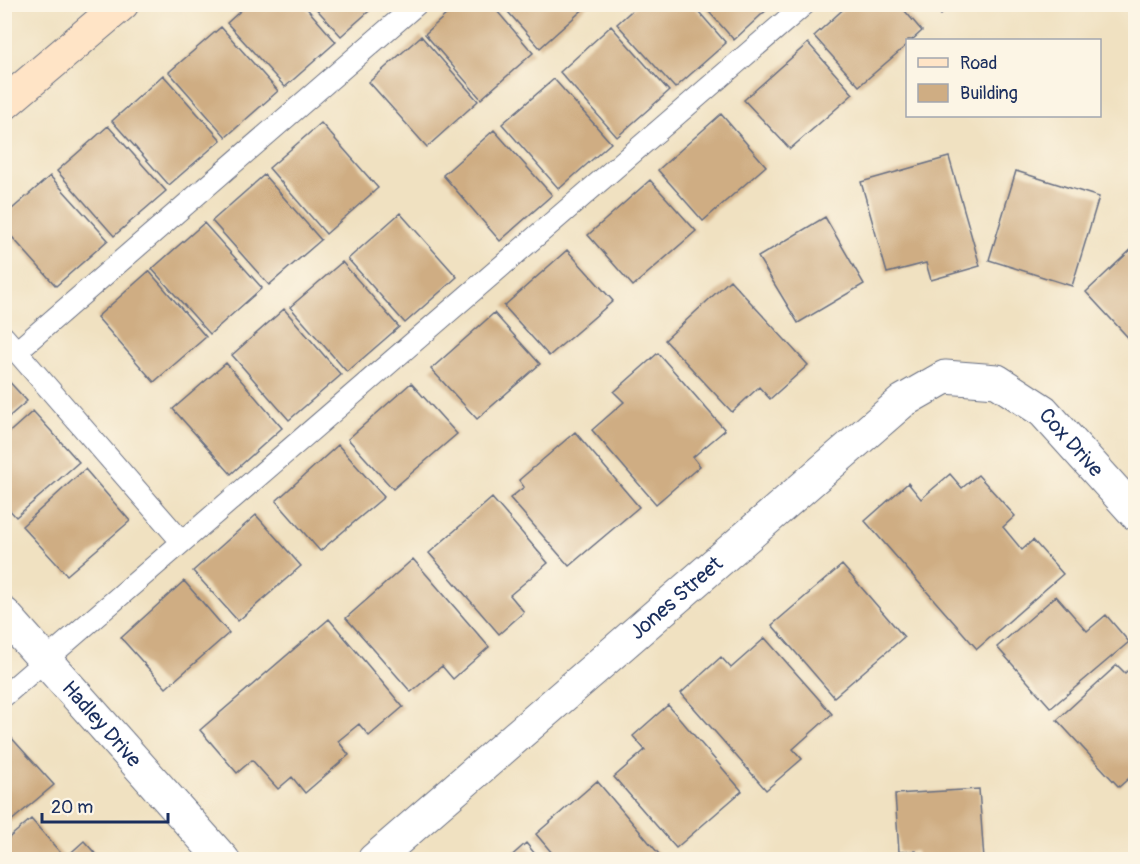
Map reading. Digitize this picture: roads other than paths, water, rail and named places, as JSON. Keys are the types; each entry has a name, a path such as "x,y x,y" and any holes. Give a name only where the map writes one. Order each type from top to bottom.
{"street":[{"path":"4,104 122,4"},
{"name":"Jones Street","path":"374,860 903,401 945,376 997,381"},
{"name":"Cox Drive","path":"997,381 1043,411 1136,514"},
{"name":"Hadley Drive","path":"4,614 224,860"}],"lane":[{"path":"183,542 11,344 417,4"},
{"path":"4,696 805,4"}]}
